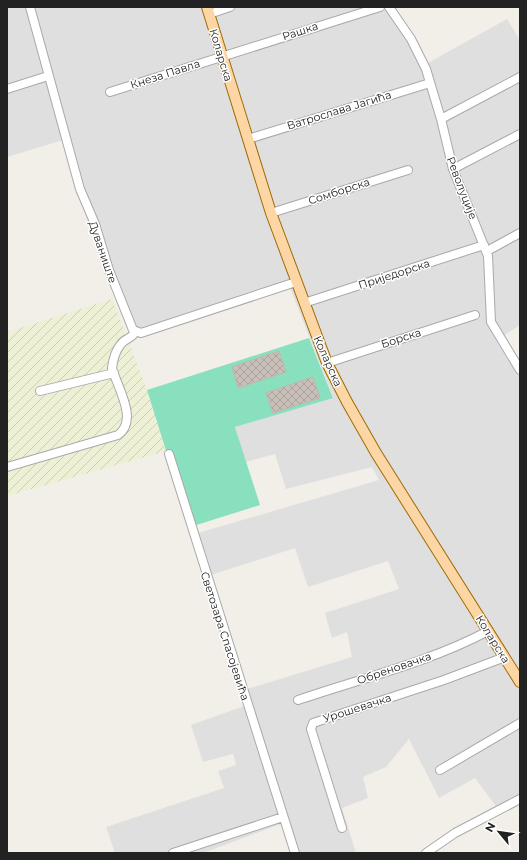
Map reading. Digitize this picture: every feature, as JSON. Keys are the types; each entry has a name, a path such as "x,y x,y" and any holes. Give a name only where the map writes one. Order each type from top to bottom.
{"main road":[{"name":"Коларска","path":"208,11 271,213 327,363 368,440 520,682"}],"street":[{"name":"Дуваниште","path":"30,7 80,189 95,224 118,295 131,327 135,332"},
{"path":"208,11 230,7"},
{"name":"Рашка","path":"222,56 380,7"},
{"name":"Револуције","path":"390,7 411,39 426,69 441,119 453,169 490,264 491,322 520,370"},
{"name":"Кнеза Павла","path":"110,92 222,56"},
{"path":"7,89 48,76"},
{"path":"441,119 520,77"},
{"name":"Ватрослава Јагића","path":"248,139 430,82"},
{"path":"453,169 520,134"},
{"name":"Сомборска","path":"271,213 408,170"},
{"name":"Приједорска","path":"304,302 485,248 520,233"},
{"path":"7,467 118,435 124,430 128,422 114,373 113,362 121,343 131,338 135,332 141,332 296,282"},
{"name":"Борска","path":"327,363 475,315"},
{"path":"40,391 114,373"},
{"name":"Светозара Спасојевића","path":"169,454 295,853"},
{"name":"Обреновачка","path":"298,700 464,644 488,631"},
{"name":"Урошевачка","path":"342,828 311,729 313,723 444,680 504,657"},
{"path":"440,770 520,723"},
{"path":"426,853 455,833 520,799"},
{"path":"173,853 283,817"}],"shaded area":[{"path":"7,7 398,7 396,9 428,63 507,19 520,40 520,325 503,336 520,363 520,797 498,809 475,778 439,798 409,739 386,767 363,777 368,798 342,808 356,853 290,853 281,824 203,853 115,853 106,827 224,788 218,771 236,765 233,754 203,762 191,725 250,704 244,690 352,657 347,632 332,638 325,613 399,589 388,561 308,587 295,548 211,575 195,534 379,480 372,467 286,489 275,454 246,462 235,427 333,397 290,288 134,337 119,306 76,188 63,140 7,157"}],"green space":[{"path":"112,299 147,390 166,451 7,496 7,332"},
{"path":"309,338 333,398 235,427 260,505 190,527 147,390"}],"building":[{"path":"279,351 286,372 238,388 232,367"},
{"path":"313,377 320,398 273,413 266,393"}]}
